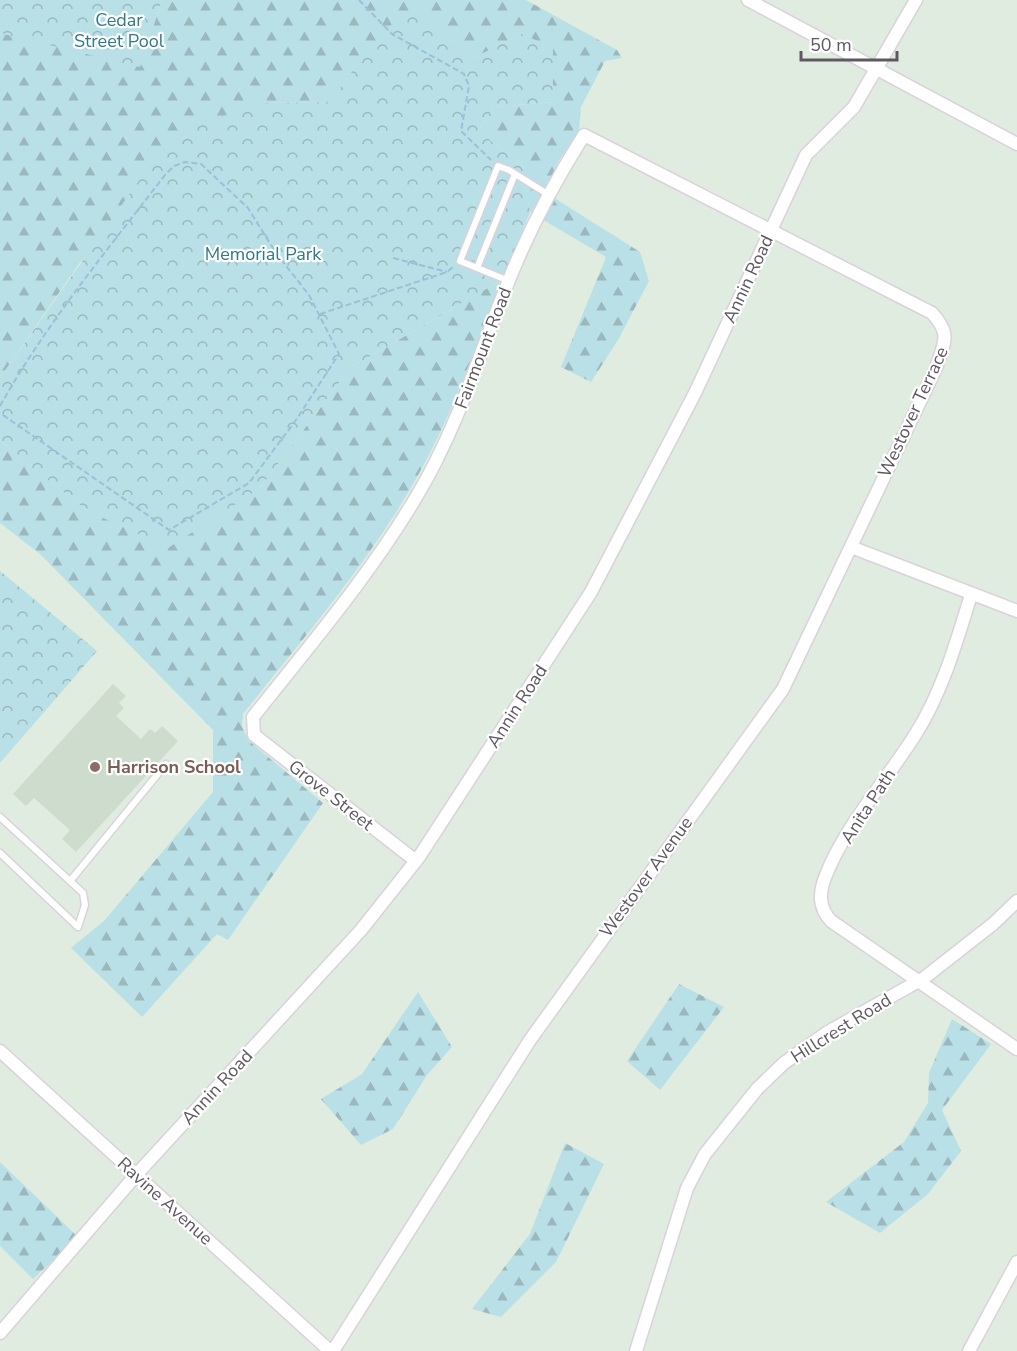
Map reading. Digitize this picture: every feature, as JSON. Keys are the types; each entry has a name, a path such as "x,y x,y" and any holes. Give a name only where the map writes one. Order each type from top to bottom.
{"street":[{"path":"748,0 1017,144"},
{"name":"Annin Road","path":"0,1333 136,1175 362,930 416,861 591,592 695,393 806,155 854,107 916,0"},
{"name":"Fairmount Road","path":"252,726 253,717 353,590 418,494 449,433 488,340 509,280 562,170 584,135 771,229"},
{"name":"Westover Terrace","path":"771,229 932,313 942,324 946,339 936,368 851,547"},
{"path":"851,547 1017,611"},
{"name":"Westover Avenue","path":"332,1351 530,1040 783,689 851,547"},
{"name":"Anita Path","path":"971,595 950,664 916,733 850,832 826,874 822,889 822,911 831,921 1017,1049"},
{"name":"Grove Street","path":"252,726 254,735 416,861"},
{"name":"Hillcrest Road","path":"636,1351 687,1188 710,1146 756,1089 784,1063 828,1032 918,981 993,924 1017,901"},
{"name":"Ravine Avenue","path":"0,1051 332,1351"},
{"path":"972,1350 1017,1262"}],"lane":[{"path":"509,280 460,261 498,166 516,174 550,196"},
{"path":"477,268 516,174"},
{"path":"71,880 166,764"},
{"path":"0,817 83,893 85,905 78,927 0,853"}],"path":[{"path":"359,0 392,34 464,74 469,86 461,131 498,166"},
{"path":"0,406 21,370 165,174 174,166 185,162 201,164 248,208 320,314 339,354 296,420 249,483 169,530 0,413"},
{"path":"393,258 447,272"},
{"path":"320,314 447,272 460,261"}],"shaded area":[{"name":"Harrison School","path":"113,684 126,696 119,703 124,708 116,716 141,739 150,729 155,733 162,726 178,741 76,852 62,839 70,830 34,798 26,806 13,794"}],"green space":[{"name":"Cedar Street Pool","path":"0,0 162,0 140,67 0,33"},
{"path":"162,0 526,0 617,50 622,58 605,61 581,107 579,130 557,164 551,196 640,252 649,281 618,340 591,382 561,367 606,257 530,212 522,165 478,131 494,107 553,102 521,34 466,62 361,59 330,102 266,103 81,261 0,378 0,33 140,66"},
{"name":"Memorial Park","path":"422,11 466,62 521,34 553,47 553,102 494,107 478,131 522,165 530,212 503,279 350,368 259,489 168,548 88,511 18,457 0,439 0,378 173,132 266,103 330,102 361,59 392,24"},
{"path":"503,279 449,414 409,491 351,578 243,714 242,726 248,740 323,803 228,940 217,934 142,1017 71,948 104,921 213,792 213,730 40,554 0,523 0,439 18,457 88,511 259,489 350,368"},
{"path":"0,571 97,651 0,763"},
{"path":"679,984 724,1007 660,1090 627,1061"},
{"path":"418,992 452,1047 427,1075 393,1129 361,1145 321,1099 362,1074"},
{"path":"952,1019 991,1044 942,1110 961,1151 928,1194 880,1233 826,1202 904,1142 928,1103 929,1073"},
{"path":"565,1143 604,1164 556,1262 501,1317 472,1309 530,1234"},
{"path":"0,1162 78,1237 33,1279 0,1246"}],"place":[{"name":"Harrison School","path":"95,767"}]}
